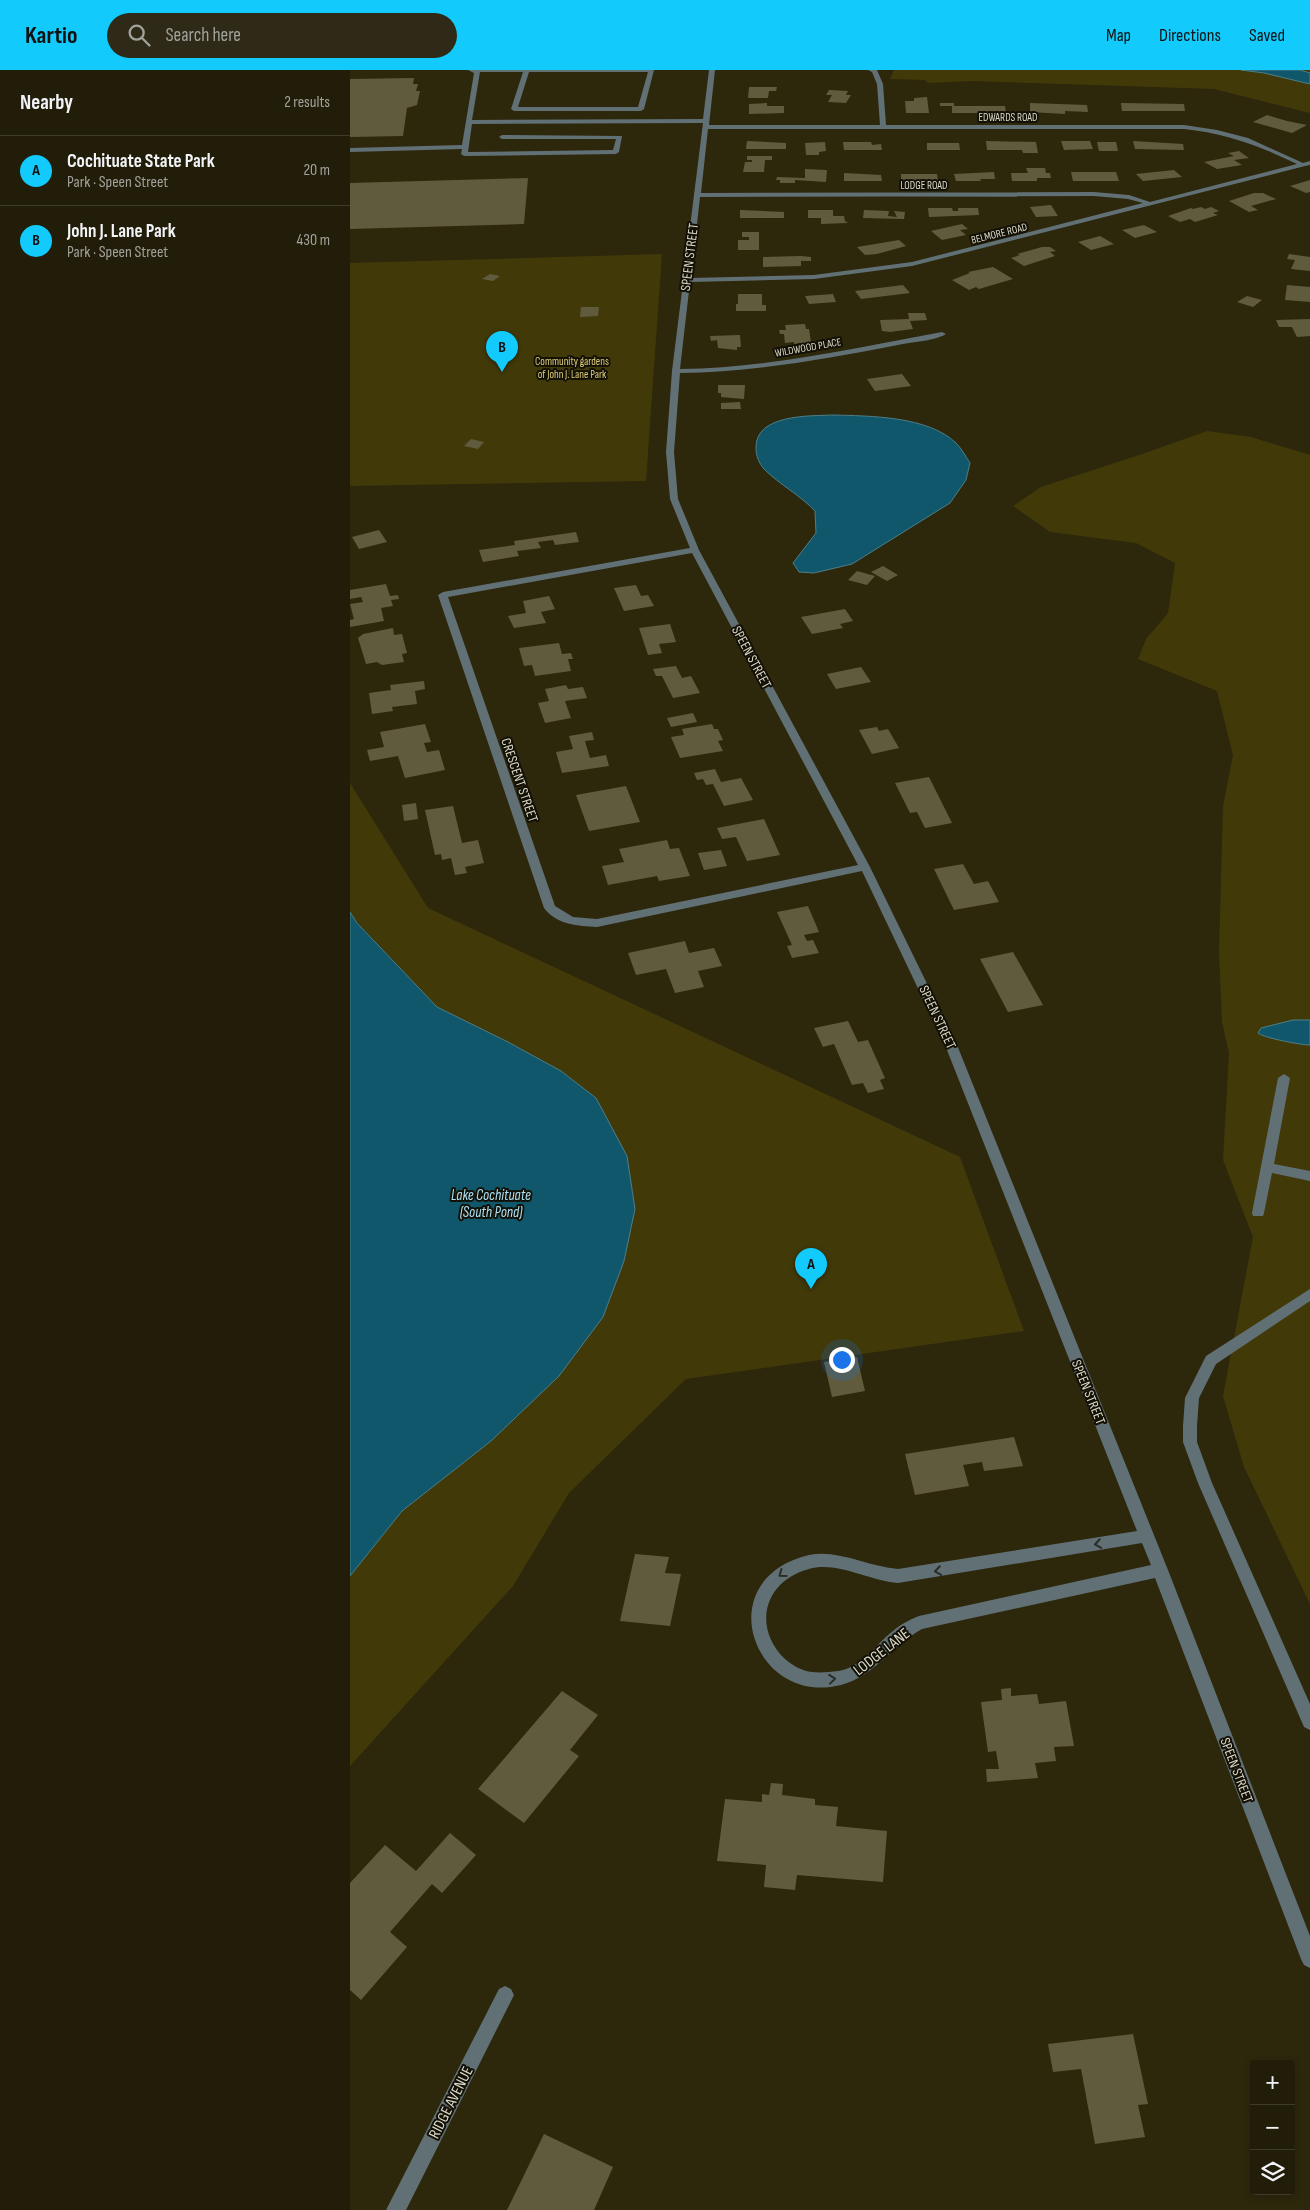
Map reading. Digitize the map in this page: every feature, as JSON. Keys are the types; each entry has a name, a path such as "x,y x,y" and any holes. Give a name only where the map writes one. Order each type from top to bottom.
{"street":[{"path":"472,70 527,70 651,70 640,109 514,109 527,70"},
{"path":"472,70 478,72 464,154 616,152 620,137 502,137"},
{"name":"SPEEN STREET","path":"712,70 676,372 670,452 672,484 679,515 695,550 865,867 931,1002 961,1069 1160,1570 1310,1959"},
{"path":"871,70 875,70 880,84 883,127"},
{"path":"592,137 593,122 598,109"},
{"name":"EDWARDS ROAD","path":"470,122 883,127 1170,126 1199,128 1254,141 1306,164"},
{"path":"350,150 466,146"},
{"name":"BELMORE ROAD","path":"687,280 800,278 895,267 936,259 1306,164"},
{"name":"LODGE ROAD","path":"697,195 1094,194 1129,197 1151,204"},
{"name":"WILDWOOD PLACE","path":"676,372 716,371 772,365 942,334"},
{"name":"CRESCENT STREET","path":"695,550 443,595 550,908 557,916 569,921 597,923 865,867"},
{"path":"1258,1213 1284,1078"},
{"path":"1267,1167 1310,1176"},
{"path":"1310,1294 1212,1360 1192,1398 1190,1442 1205,1482 1310,1722"},
{"name":"LODGE LANE","path":"1146,1536 903,1576 873,1574 850,1565 829,1560 808,1562 780,1575 766,1590 758,1609 760,1638 770,1656 777,1663 796,1675 817,1680 840,1678 860,1670 897,1635 919,1623 1160,1570"},
{"name":"RIDGE AVENUE","path":"396,2210 505,1995"}],"green space":[{"path":"894,70 1310,70 1310,113 1214,89 971,81 928,83 925,80 890,79"},
{"name":"Community gardens of John J. Lane Park","path":"662,254 646,481 350,486 350,263"},
{"path":"1207,431 1251,437 1310,455 1310,1604 1244,1467 1223,1396 1253,1237 1223,1160 1229,1053 1222,1022 1219,952 1223,806 1233,755 1217,691 1138,659 1146,639 1168,613 1175,563 1136,543 1050,532 1013,506 1041,487"},
{"path":"350,783 428,908 960,1157 1024,1331 686,1379 569,1493 513,1586 350,1766 350,1576 402,1511 491,1441 596,1098 561,1071 437,1007 357,922 350,912"}],"water":[{"path":"1241,70 1300,70 1310,73 1310,84 1264,73"},
{"path":"833,415 898,419 930,427 956,443 970,463 966,480 950,503 852,564 814,573 799,572 793,563 816,533 815,511 762,467 756,451 758,437 764,429 786,419"},
{"name":"Lake Cochituate (South Pond)","path":"350,912 357,923 437,1007 561,1071 596,1098 627,1156 635,1209 624,1261 603,1317 559,1376 491,1441 402,1511 350,1576"},
{"path":"1293,1020 1310,1020 1310,1045 1291,1043 1258,1033 1261,1028"}],"building":[{"path":"414,78 413,84 418,84 416,91 420,91 417,105 407,108 403,136 350,137 350,79"},
{"path":"749,87 777,87 776,91 769,91 768,98 748,98"},
{"path":"829,90 848,91 846,95 851,95 846,103 828,102 832,95 826,95"},
{"path":"927,97 929,113 906,113 905,101 914,101 914,98"},
{"path":"767,103 767,106 784,106 784,113 749,114 749,104"},
{"path":"940,103 954,103 954,106 1005,106 1006,113 952,113 952,106 940,106"},
{"path":"1030,103 1087,105 1088,112 1065,111 1065,114 1030,112"},
{"path":"1121,103 1184,104 1185,111 1122,111"},
{"path":"1267,115 1307,125 1292,133 1253,122"},
{"path":"747,141 786,143 786,149 746,149"},
{"path":"986,141 1036,142 1038,153 1023,153 1022,150 987,150"},
{"path":"1061,141 1090,141 1093,149 1064,150"},
{"path":"1133,141 1183,144 1184,150 1135,149"},
{"path":"825,142 826,151 819,152 819,155 806,155 805,143"},
{"path":"843,142 881,144 882,150 844,150"},
{"path":"1097,142 1116,142 1118,151 1099,151"},
{"path":"927,143 959,143 960,150 927,150"},
{"path":"1239,151 1249,158 1234,160 1242,165 1217,169 1204,162 1234,156 1228,153"},
{"path":"747,156 772,156 772,160 765,160 764,172 743,172 745,162 752,162 752,160 747,160"},
{"path":"1026,168 1045,168 1046,173 1050,173 1051,178 1037,178 1037,181 1012,181 1011,173 1028,173"},
{"path":"805,169 827,170 826,182 795,180 795,183 780,183 780,180 776,180 777,177 805,178"},
{"path":"1174,170 1182,177 1143,181 1136,174"},
{"path":"994,172 995,179 980,179 981,181 956,181 954,174"},
{"path":"1071,172 1116,172 1119,181 1073,181"},
{"path":"844,173 881,175 882,181 844,181"},
{"path":"901,174 937,174 938,181 901,181"},
{"path":"528,178 524,224 350,229 350,183"},
{"path":"1310,180 1310,192 1306,193 1290,186"},
{"path":"1254,193 1263,193 1276,199 1251,206 1258,210 1249,212 1229,201"},
{"path":"1051,205 1058,216 1036,217 1030,207"},
{"path":"1201,207 1205,209 1211,207 1219,211 1213,213 1218,215 1195,222 1190,219 1180,222 1168,216 1191,208"},
{"path":"928,208 952,208 953,211 958,211 958,208 978,208 979,215 929,217"},
{"path":"740,210 784,212 784,218 740,218"},
{"path":"808,210 833,210 833,216 844,216 845,221 848,223 821,224 821,218 808,218"},
{"path":"864,210 889,211 888,216 897,217 894,211 905,212 904,219 863,218"},
{"path":"962,224 968,229 960,230 966,235 942,240 931,231"},
{"path":"1144,225 1157,232 1135,238 1122,230"},
{"path":"742,232 759,232 759,250 738,250 738,240 749,240 749,237 742,237"},
{"path":"1100,236 1114,244 1091,250 1078,242"},
{"path":"899,240 906,246 877,254 865,255 857,247"},
{"path":"1042,247 1050,247 1056,251 1050,252 1055,256 1024,266 1011,258 1020,255 1017,254"},
{"path":"1289,254 1310,257 1310,271 1291,269 1295,260 1287,259"},
{"path":"763,257 811,257 811,261 801,261 801,266 763,267"},
{"path":"993,267 1013,279 969,290 952,280 970,273 968,272"},
{"path":"490,274 500,276 493,281 482,279"},
{"path":"903,285 910,293 861,299 855,291"},
{"path":"1287,285 1310,287 1310,302 1285,300"},
{"path":"738,294 762,294 762,305 766,305 766,311 736,311"},
{"path":"833,294 836,302 809,304 805,296"},
{"path":"1247,296 1262,300 1253,307 1237,302"},
{"path":"581,307 599,307 598,316 580,317"},
{"path":"908,313 925,313 927,320 910,321 913,329 890,332 882,331 880,320 909,319"},
{"path":"1310,319 1310,336 1297,337 1292,327 1279,327 1276,320"},
{"path":"805,324 806,329 809,329 811,342 785,343 784,334 780,334 779,330 786,330 785,325"},
{"path":"740,335 741,347 737,347 737,350 718,348 717,340 711,341 710,336"},
{"path":"902,374 911,386 875,391 867,379"},
{"path":"718,385 745,385 744,399 721,397 721,393 718,393"},
{"path":"740,402 741,409 721,409 721,403"},
{"path":"471,439 484,442 478,449 464,446"},
{"path":"379,530 387,542 359,549 352,537"},
{"path":"576,532 579,542 555,545 553,540 538,542 541,548 517,551 519,556 483,562 479,550 515,545 514,541"},
{"path":"883,566 898,575 887,581 871,572"},
{"path":"857,571 875,576 867,585 848,580"},
{"path":"386,584 390,596 398,595 399,599 391,600 393,606 381,608 384,621 350,627 350,620 354,619 350,604 363,602 361,597 350,599 350,590"},
{"path":"636,585 641,596 648,595 654,606 624,611 614,588"},
{"path":"549,596 555,609 541,612 546,623 514,628 508,616 526,613 523,601"},
{"path":"845,609 853,621 840,624 843,628 812,634 801,617"},
{"path":"670,624 676,642 659,644 662,653 648,655 639,628"},
{"path":"393,628 394,635 402,634 407,653 402,654 404,662 382,665 377,662 366,664 358,638 363,634"},
{"path":"559,643 562,654 571,653 573,659 568,659 571,671 535,676 532,665 524,666 519,648"},
{"path":"676,666 682,678 691,676 700,693 673,698 662,676 656,676 653,669"},
{"path":"861,667 871,682 836,689 827,674"},
{"path":"424,681 425,689 415,691 417,704 392,707 393,711 372,714 369,693 391,690 390,685"},
{"path":"566,685 568,689 583,687 587,698 565,701 571,718 545,723 538,703 549,701 545,689"},
{"path":"693,713 697,722 671,727 667,718"},
{"path":"425,724 431,742 424,743 427,752 439,750 445,770 405,778 398,756 370,761 367,750 384,747 380,732"},
{"path":"712,724 714,729 718,729 723,740 718,741 723,751 680,758 671,737 684,735 682,729"},
{"path":"877,727 879,731 888,729 899,748 872,754 859,730"},
{"path":"592,732 594,740 585,741 590,758 606,755 609,766 562,773 556,752 573,749 569,736"},
{"path":"715,769 721,782 741,778 753,800 724,806 713,784 706,785 703,779 697,780 694,773"},
{"path":"929,777 952,823 925,828 917,812 910,813 895,783"},
{"path":"626,786 640,822 589,831 576,795"},
{"path":"416,803 418,819 404,821 402,805"},
{"path":"453,806 462,843 478,840 484,863 465,867 467,873 455,875 451,858 442,860 441,854 435,855 425,810"},
{"path":"764,819 780,855 747,861 736,837 722,839 717,828"},
{"path":"667,840 670,849 679,848 690,876 659,881 657,876 608,885 602,866 624,862 619,849"},
{"path":"721,850 727,866 704,870 698,853"},
{"path":"963,864 974,884 988,881 999,902 954,910 934,869"},
{"path":"808,906 819,932 804,935 807,941 813,940 819,953 792,958 787,946 792,945 777,912"},
{"path":"685,941 689,953 714,948 722,966 698,971 704,987 675,993 666,969 636,975 628,953"},
{"path":"1013,952 1043,1005 1008,1012 980,959"},
{"path":"848,1021 858,1042 868,1040 885,1078 880,1080 884,1089 868,1093 863,1083 852,1085 834,1044 823,1047 814,1028"},
{"path":"857,1357 865,1391 832,1397 824,1362"},
{"path":"1014,1437 1023,1466 984,1471 982,1462 963,1465 969,1486 915,1495 905,1454"},
{"path":"635,1554 669,1557 665,1573 681,1574 670,1626 620,1621"},
{"path":"1011,1688 1011,1696 1037,1694 1039,1704 1066,1701 1074,1746 1054,1747 1056,1761 1035,1763 1038,1778 987,1782 986,1769 999,1769 996,1751 988,1752 981,1702 1002,1700 1001,1689"},
{"path":"562,1691 598,1715 570,1750 579,1756 524,1823 478,1789"},
{"path":"771,1783 783,1784 782,1795 815,1799 815,1805 838,1807 836,1826 887,1831 883,1882 797,1875 795,1890 764,1887 766,1865 717,1861 725,1799 762,1802 762,1794 769,1795"},
{"path":"450,1833 476,1855 442,1893 432,1884 390,1932 407,1947 361,2000 350,1990 350,1883 385,1845 416,1871"},
{"path":"1133,2034 1148,2104 1138,2105 1145,2137 1095,2144 1081,2069 1053,2072 1048,2044"},
{"path":"544,2134 613,2167 594,2210 507,2210"}],"place":[{"name":"John J. Lane Park","path":"502,372"},
{"name":"Cochituate State Park","path":"811,1289"}]}
